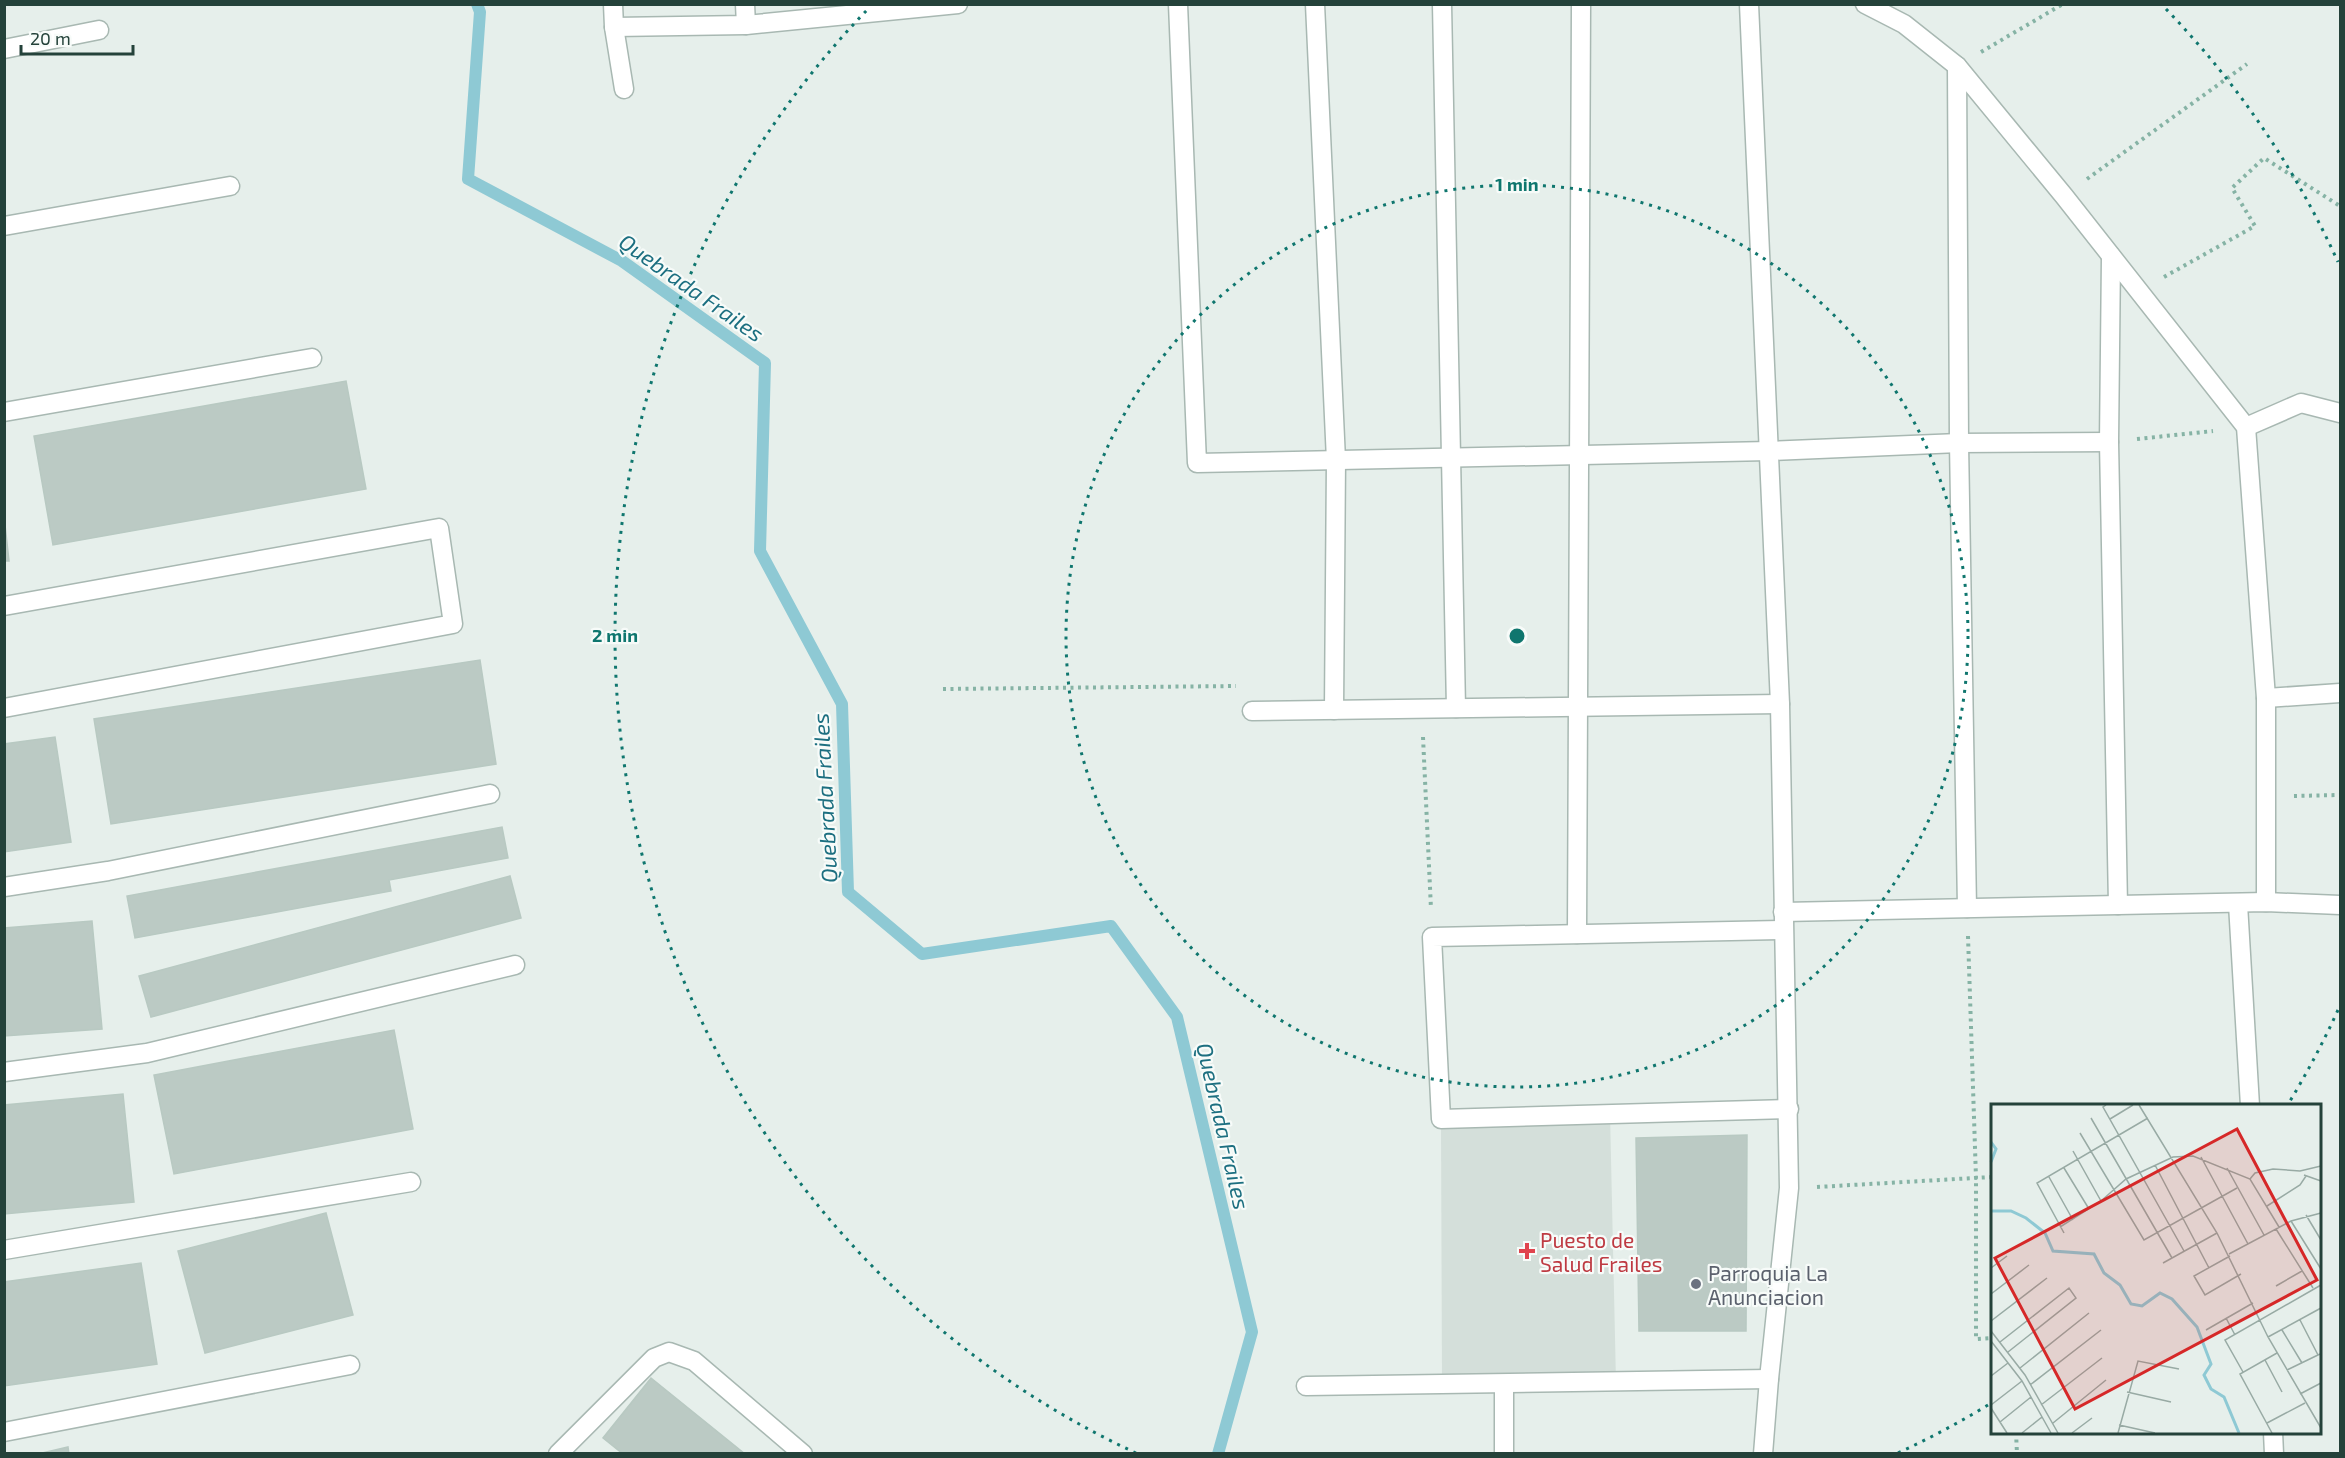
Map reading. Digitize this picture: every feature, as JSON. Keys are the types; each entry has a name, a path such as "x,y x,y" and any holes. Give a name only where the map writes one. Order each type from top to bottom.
{"street":[{"path":"613,4 614,27 624,89"},
{"path":"746,4 746,25"},
{"path":"614,27 746,25 958,4"},
{"path":"1178,4 1197,463 1769,451 1959,443 2109,442"},
{"path":"1315,4 1336,460 1334,710"},
{"path":"1442,4 1456,708"},
{"path":"1577,934 1581,4"},
{"path":"1749,4 1780,704 1790,1188 1763,1454"},
{"path":"1865,4 1904,24 1957,66 2064,196 2246,427 2266,698 2266,902"},
{"path":"4,49 99,30"},
{"path":"1957,66 1959,443 1967,908"},
{"path":"4,226 230,186"},
{"path":"2111,256 2109,442 2118,905"},
{"path":"4,412 312,358"},
{"path":"2246,427 2301,403 2340,413"},
{"path":"4,606 439,528 453,624 4,708"},
{"path":"2266,698 2340,693"},
{"path":"1252,711 1780,704"},
{"path":"4,887 108,871 489,794"},
{"path":"1789,1109 1441,1119 1432,937 1577,934 1967,908 2266,902 2340,906"},
{"path":"2238,904 2250,1104"},
{"path":"4,1071 147,1053 515,965"},
{"path":"4,1250 411,1182"},
{"path":"558,1454 654,1358 669,1352 694,1361 803,1454"},
{"path":"4,1432 350,1365"},
{"path":"1306,1386 1769,1379"},
{"path":"1504,1384 1504,1454"},
{"path":"2272,1434 2274,1454"}],"path":[{"path":"1957,66 2063,4"},
{"path":"2064,196 2247,64"},
{"path":"2140,291 2255,226 2232,188 2264,158 2340,206"},
{"path":"2109,442 2246,427"},
{"path":"943,689 1250,686 1252,711"},
{"path":"1421,709 1432,937"},
{"path":"2266,796 2340,795"},
{"path":"1967,908 1976,1178 1976,1339 1991,1338"},
{"path":"1790,1188 1991,1177"},
{"path":"2016,1434 2017,1454"}],"shaded area":[{"name":"Puesto de Salud Frailes","path":"1610,1113 1616,1382 1442,1385 1441,1119"}],"building":[{"path":"346,381 366,489 53,545 34,436"},
{"path":"4,516 9,561 4,561"},
{"path":"480,660 496,764 111,824 94,719"},
{"path":"55,737 71,842 4,852 4,744"},
{"path":"502,827 508,858 389,880 391,891 135,938 127,896"},
{"path":"510,876 521,918 151,1017 139,976"},
{"path":"92,921 102,1029 4,1036 4,928"},
{"path":"394,1030 413,1129 174,1174 154,1075"},
{"path":"123,1094 134,1202 4,1214 4,1105"},
{"path":"1747,1135 1746,1331 1639,1331 1636,1138"},
{"path":"326,1213 353,1315 205,1353 178,1251"},
{"path":"141,1263 157,1364 4,1386 4,1282"},
{"path":"651,1378 745,1454 623,1454 603,1438"},
{"path":"68,1447 69,1454 38,1454"}],"waterway":[{"name":"Quebrada Frailes","path":"477,4 480,12 468,179 622,261 765,363 760,551 842,704 848,892 922,954 1111,926 1177,1017 1252,1332 1218,1454"}],"place":[{"name":"Puesto de Salud Frailes","path":"1527,1251"},
{"name":"Parroquia La Anunciacion","path":"1696,1284"}]}
